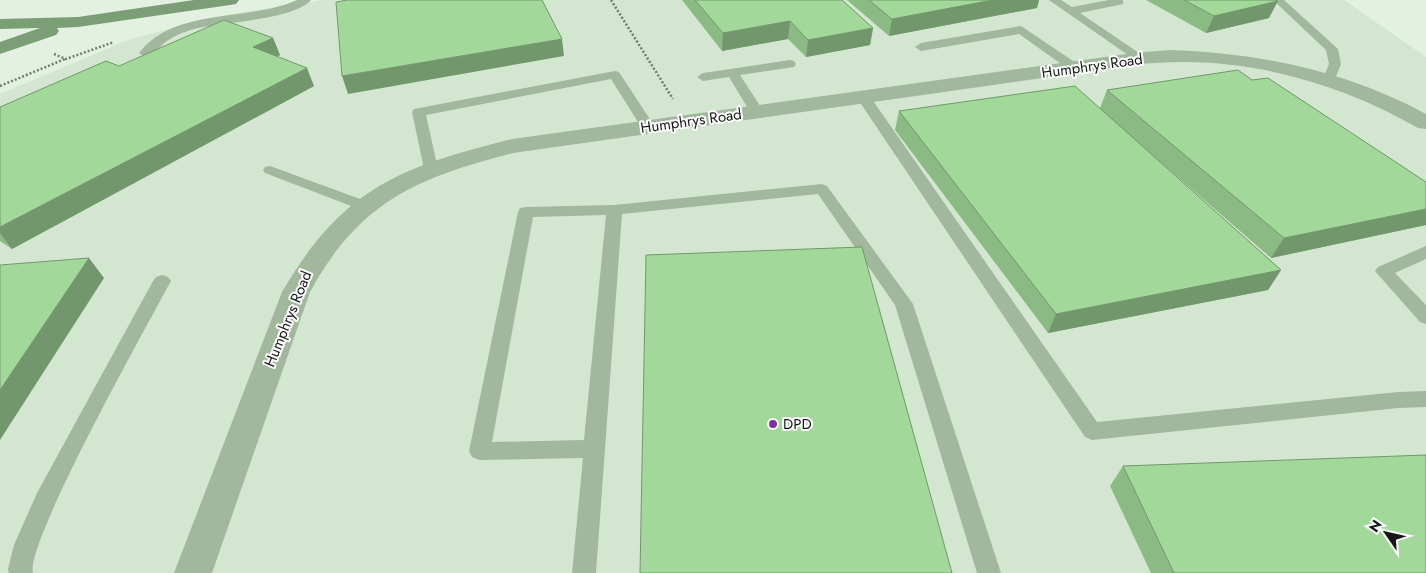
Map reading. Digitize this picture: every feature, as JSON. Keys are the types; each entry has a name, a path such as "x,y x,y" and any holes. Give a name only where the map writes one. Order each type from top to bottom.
{"street":[{"path":"0,24 78,22 230,0"},
{"path":"0,48 78,22"},
{"name":"Humphrys Road","path":"193,573 296,292 310,266 332,237 365,206 398,185 431,169 512,146 1169,56 1250,62 1328,81 1361,92 1426,123"}],"lane":[{"path":"145,53 166,36 192,26 249,18 280,10 306,0"},
{"path":"1054,0 1142,59"},
{"path":"1071,11 1119,2 1114,0"},
{"path":"1278,0 1332,49 1335,64 1328,81"},
{"path":"922,47 1021,30 1075,68"},
{"path":"703,77 790,64"},
{"path":"732,72 757,112"},
{"path":"431,169 419,112 615,75 648,127"},
{"path":"864,98 1092,431 1398,400 1426,399"},
{"path":"270,170 365,206"},
{"path":"595,449 480,451 526,212 614,210 822,189 904,304 989,573"},
{"path":"584,573 614,210"},
{"path":"1426,252 1384,271 1426,317"},
{"path":"21,573 20,569 26,545 45,500 162,281"}],"path":[{"path":"611,0 687,121"},
{"path":"0,86 66,59"}],"shaded area":[{"path":"323,0 1344,0 1426,57 1426,573 0,573 0,94 128,40 213,17"}],"building":[{"path":"348,0 542,0 562,39 342,76 336,2"},
{"path":"695,0 842,0 873,28 808,40 790,21 723,33"},
{"path":"869,0 993,0 892,19"},
{"path":"1184,0 1275,0 1278,1 1214,16"},
{"path":"224,20 273,38 253,47 307,68 0,227 0,107 106,61 119,66"},
{"path":"1238,70 1252,80 1268,78 1426,182 1426,209 1284,238 1107,90"},
{"path":"1075,86 1281,270 1056,314 899,111"},
{"name":"DPD","path":"862,247 952,573 640,573 646,255"},
{"path":"89,258 0,390 0,265"},
{"path":"1426,455 1426,573 1174,573 1123,466"}],"place":[{"name":"DPD","path":"773,424"}]}
